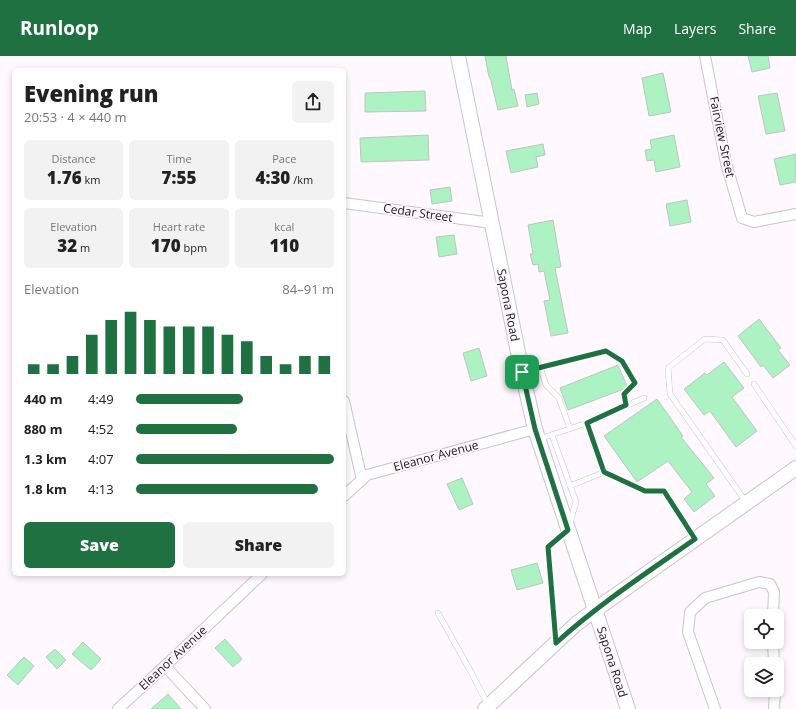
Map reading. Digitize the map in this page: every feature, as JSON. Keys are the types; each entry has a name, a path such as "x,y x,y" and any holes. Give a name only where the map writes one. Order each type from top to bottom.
{"street":[{"name":"Sapona Road","path":"458,56 522,372 542,434 568,530 628,709"},
{"name":"Fairview Street","path":"705,56 726,164 742,218 754,222 796,214"},
{"name":"Cedar Street","path":"346,203 492,223"},
{"path":"346,410 362,480"},
{"name":"Eleanor Avenue","path":"346,494 367,475 542,434"},
{"path":"487,708 576,624 796,468"},
{"name":"Eleanor Avenue","path":"118,709 260,576"},
{"path":"716,709 688,632 690,612 705,598 759,582 770,584 774,592 773,609"},
{"path":"165,666 205,709"},
{"path":"774,709 775,697"}],"lane":[{"path":"747,374 723,340 705,339 668,368 670,394 747,503"},
{"path":"522,372 606,351 622,361 635,383 624,394 626,405"},
{"path":"540,367 546,384 559,398 570,429"},
{"path":"754,384 796,446"},
{"path":"556,643 548,547 568,530 576,502 570,486 542,434 570,429 587,423 644,398"},
{"path":"587,423 604,472 645,491 664,491 695,539"},
{"path":"570,486 604,472"},
{"path":"438,613 471,672 487,708"}],"building":[{"path":"485,56 506,56 512,90 514,89 518,106 498,110"},
{"path":"748,56 768,56 770,68 752,72"},
{"path":"663,73 671,112 649,116 642,78"},
{"path":"425,91 426,111 365,112 365,93"},
{"path":"537,93 539,104 527,107 525,95"},
{"path":"777,93 785,131 766,134 758,96"},
{"path":"428,135 429,160 361,162 360,138"},
{"path":"674,135 680,167 656,172 654,160 647,161 645,150 652,149 650,140"},
{"path":"543,144 545,155 536,157 538,167 511,173 506,151"},
{"path":"796,154 796,182 780,185 774,159"},
{"path":"450,187 452,201 432,204 430,190"},
{"path":"687,200 691,222 670,226 666,204"},
{"path":"553,220 561,267 555,268 568,333 551,336 544,301 550,300 544,271 539,272 538,264 533,265 530,254 533,254 528,225"},
{"path":"454,235 457,254 439,257 436,237"},
{"path":"759,319 781,348 778,350 790,365 773,378 763,365 761,367 738,336"},
{"path":"479,348 487,376 471,381 463,353"},
{"path":"724,362 744,388 732,397 757,431 736,447 710,411 704,415 684,389 705,373 707,375"},
{"path":"618,365 627,386 624,389 568,410 560,388"},
{"path":"657,399 683,436 681,437 714,478 706,484 715,496 694,512 684,499 692,492 668,461 637,482 604,436"},
{"path":"462,478 473,504 459,510 447,484"},
{"path":"537,563 543,583 517,590 511,570"},
{"path":"225,639 242,659 233,667 215,648"},
{"path":"83,642 101,659 91,670 72,654"},
{"path":"55,649 66,660 57,669 46,657"},
{"path":"24,657 34,666 18,685 7,675"},
{"path":"168,694 181,709 151,709"}],"route":[{"path":"606,351 622,361 635,383 624,394 626,405 587,423 604,472 645,491 664,491 695,539 607,600 576,624 556,643 548,547 568,530 535,429 522,372 606,351"}]}
